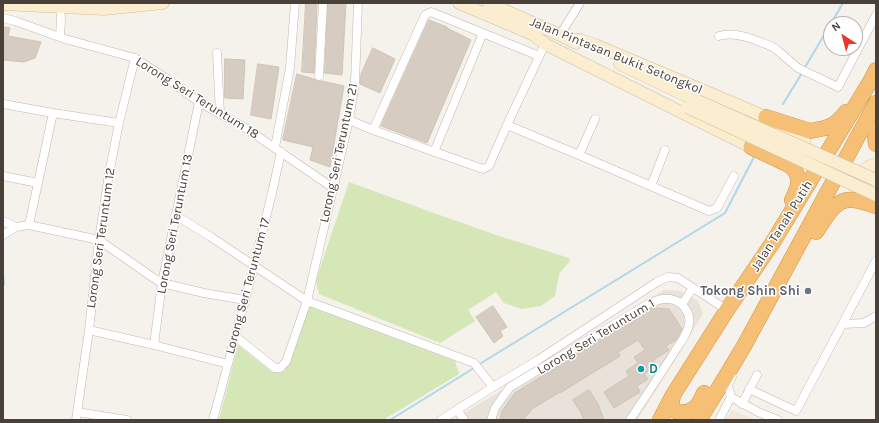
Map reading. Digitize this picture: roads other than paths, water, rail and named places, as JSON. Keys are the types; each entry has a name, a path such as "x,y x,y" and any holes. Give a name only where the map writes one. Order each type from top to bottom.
{"highway":[{"path":"766,117 810,131 833,125 841,118 873,76"},
{"name":"Jalan Tanah Putih","path":"660,420 727,310 773,242 873,76"},
{"name":"Jalan Tanah Putih","path":"699,420 744,346 876,103"},
{"path":"876,130 876,144"},
{"path":"751,147 789,165 796,173 799,180 796,192 773,242"},
{"path":"785,271 807,246 830,210 837,204 845,200 853,200 876,206"},
{"path":"674,395 671,404 675,411 682,413 696,407 790,247 810,216 822,202"}],"main road":[{"path":"3,4 104,9 163,3"},
{"name":"Jalan Pintasan Bukit Setongkol","path":"459,3 530,32 689,102"},
{"name":"Jalan Pintasan Bukit Setongkol","path":"488,3 502,6 565,37 596,45 766,117 799,133 805,143 804,151 799,157 792,158 751,147 545,44 530,32"},
{"path":"565,37 689,102 876,195"},
{"path":"689,102 876,180"},
{"path":"876,164 869,166 864,170 860,176 859,182 862,193 876,203"}],"street":[{"name":"Lorong Seri Teruntum 17","path":"213,420 236,337 272,193 290,68 295,3"},
{"path":"319,76 323,3"},
{"name":"Lorong Seri Teruntum 21","path":"236,337 275,368 280,368 286,362 307,301 349,120 355,82 358,3"},
{"path":"565,37 580,3"},
{"path":"60,7 60,37"},
{"path":"373,130 425,15 431,12 539,56"},
{"path":"718,36 728,34 737,35 768,45 777,50 798,68 838,87 876,15"},
{"name":"Lorong Seri Teruntum 18","path":"3,18 60,37 135,58 200,102 247,129 333,188"},
{"path":"434,152 483,33"},
{"path":"349,120 483,169 489,166 506,125 545,44"},
{"path":"217,53 220,114"},
{"name":"Lorong Seri Teruntum 12","path":"76,416 89,330 99,240 109,174 119,123 135,58"},
{"name":"Lorong Seri Teruntum 13","path":"154,345 162,283 175,215 200,102"},
{"path":"3,104 119,123"},
{"path":"28,225 53,113"},
{"path":"579,155 595,119"},
{"path":"506,125 709,211 717,208 734,176"},
{"path":"651,186 665,150"},
{"path":"3,176 38,183"},
{"path":"175,215 211,237 307,301 477,365 493,387"},
{"path":"3,221 16,227"},
{"path":"3,235 16,227 28,225 99,240 162,283 245,300"},
{"path":"749,389 796,411 876,261"},
{"path":"441,420 538,360 657,282 668,277 678,278 727,310"},
{"path":"630,420 687,332 690,323 689,314 682,304 693,288"},
{"name":"Lorong Seri Teruntum 1","path":"491,420 495,408 510,387 658,299 674,300 682,304"},
{"path":"843,324 864,323 876,316"},
{"path":"89,330 228,364"},
{"path":"719,420 731,397 728,385 744,346"},
{"path":"742,404 757,375"},
{"path":"731,397 758,412 778,420"},
{"path":"458,409 464,420"},
{"path":"76,416 126,420"}],"waterway":[{"path":"804,69 843,3"},
{"path":"783,104 802,73"},
{"path":"478,365 725,213 754,157"},
{"path":"3,276 3,286"},
{"path":"390,420 474,368"}],"place":[{"name":"Tokong Shin Shi","path":"808,291"},
{"name":"D","path":"641,369"}]}
